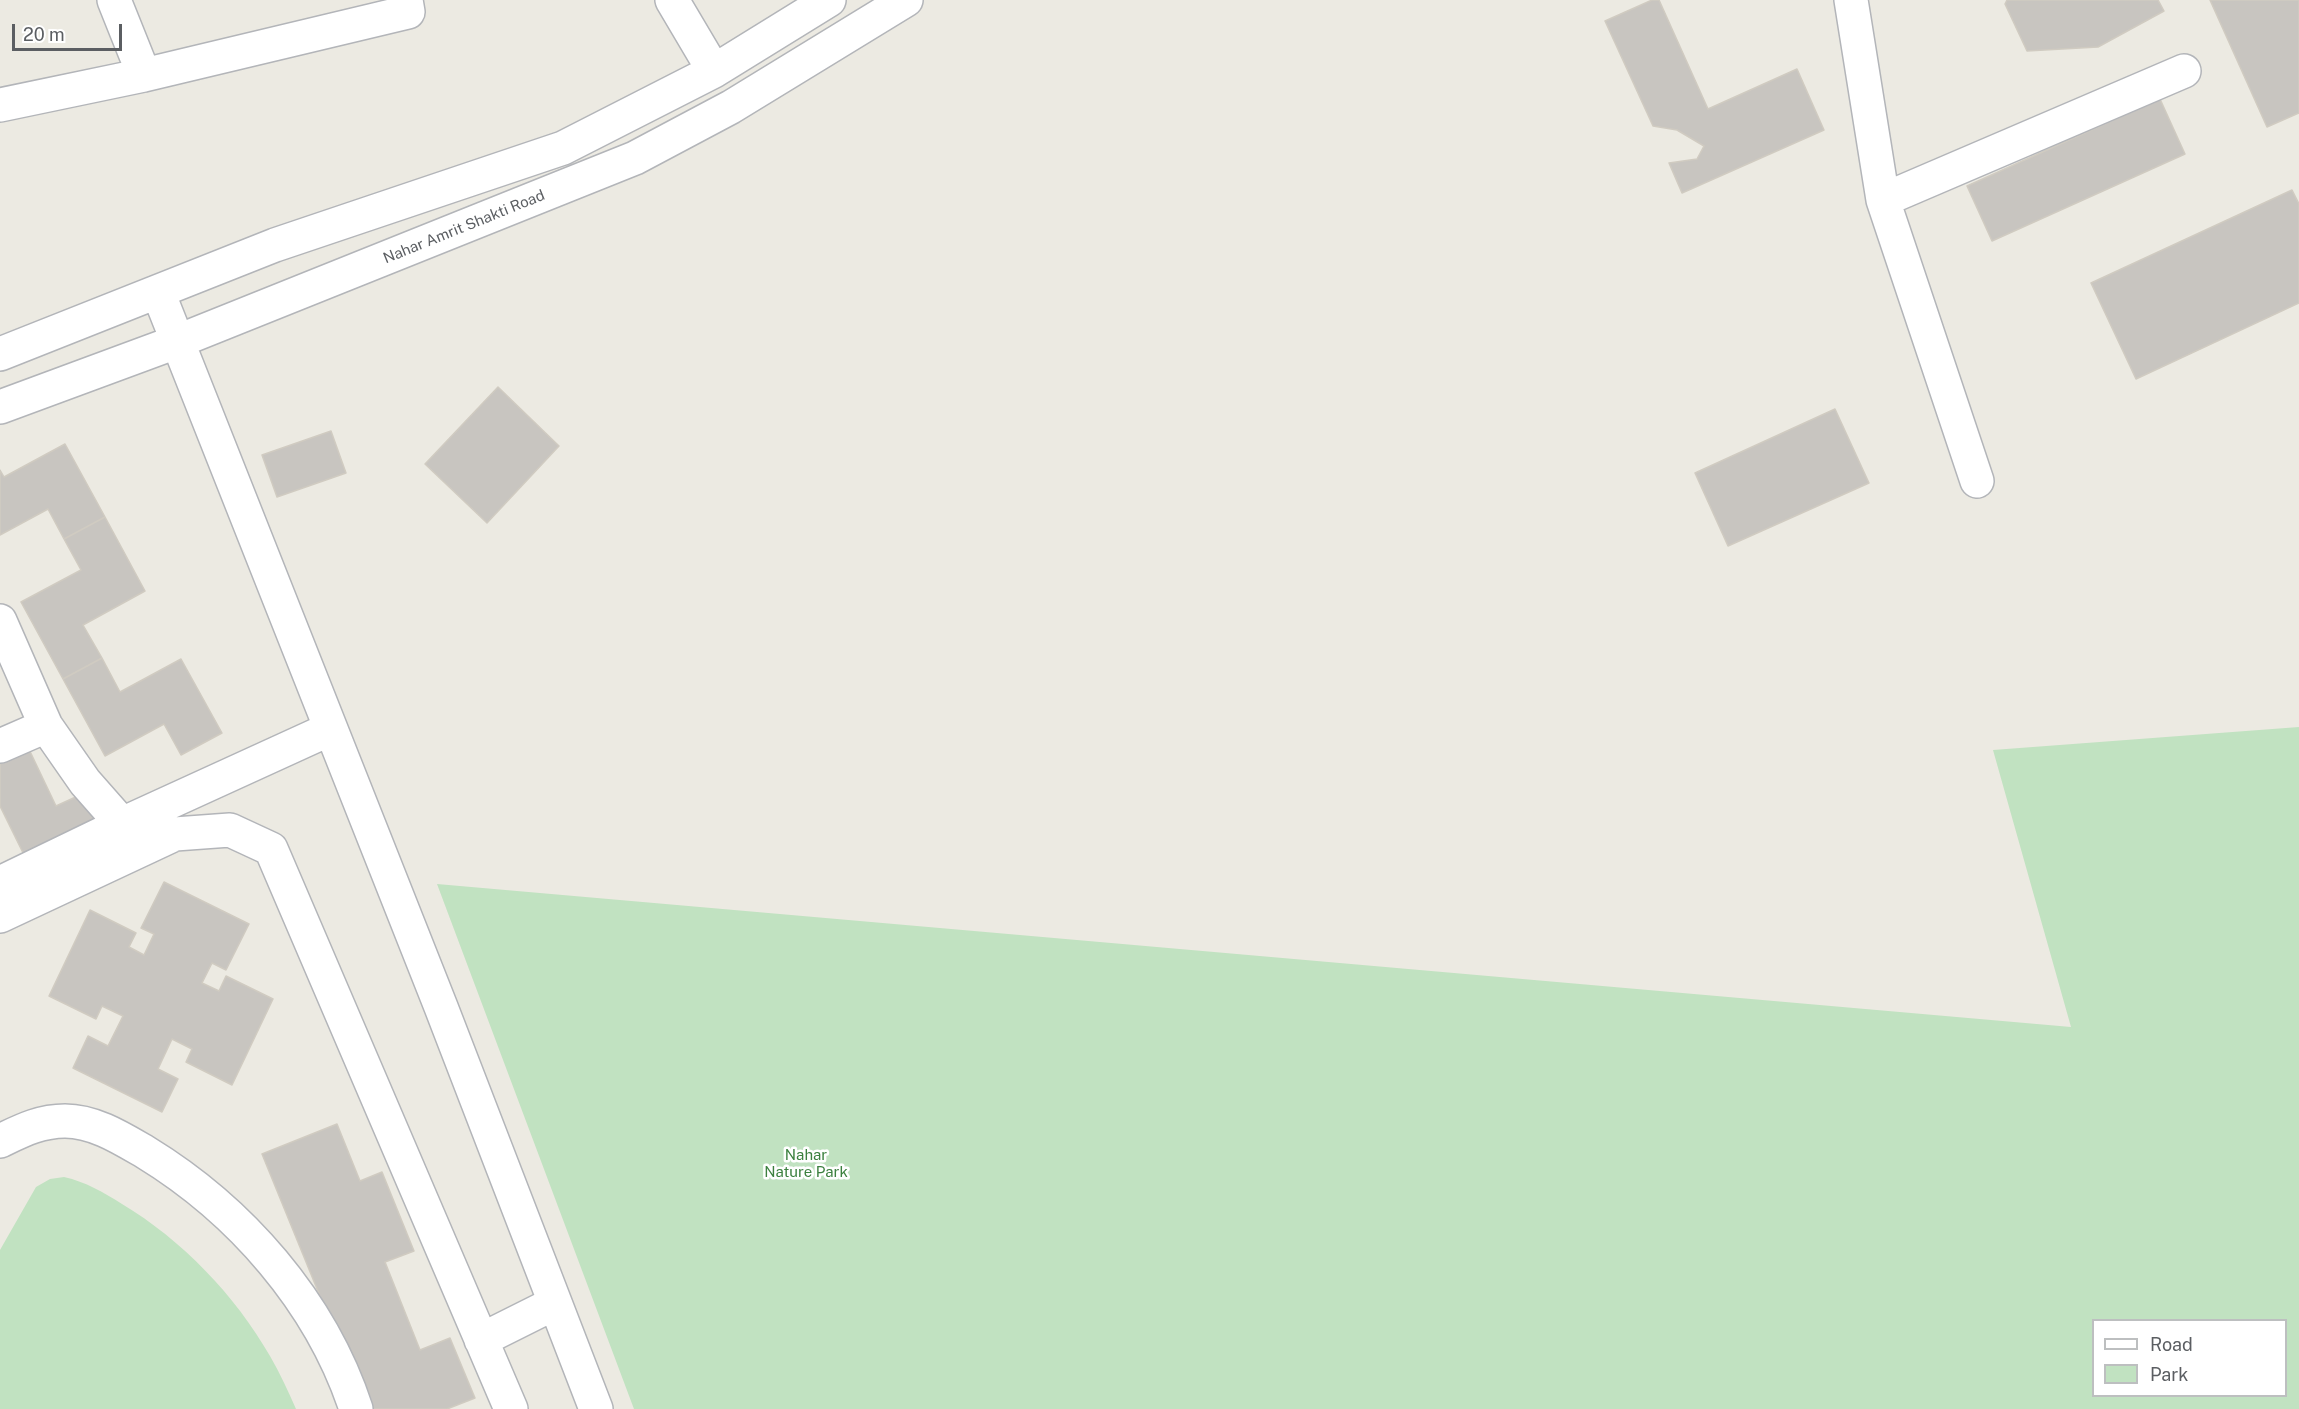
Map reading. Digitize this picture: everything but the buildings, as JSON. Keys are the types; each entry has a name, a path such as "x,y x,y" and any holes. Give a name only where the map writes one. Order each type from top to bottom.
{"street":[{"path":"114,0 144,75"},
{"path":"0,105 144,75 408,12 406,0"},
{"path":"672,0 714,71"},
{"path":"0,354 275,245 563,148 714,71 829,0"},
{"name":"Nahar Amrit Shakti Road","path":"0,407 176,342 635,158 731,107 906,0"},
{"path":"1851,0 1882,200 1977,482"},
{"path":"1882,200 2184,71"},
{"path":"158,292 596,1409"},
{"path":"0,621 46,726 85,782 122,824"},
{"path":"0,746 46,726"},
{"path":"0,883 122,824 330,729"},
{"path":"0,916 175,834 230,830 271,849 511,1409"},
{"path":"0,1141 33,1125 66,1121 113,1133 176,1172 231,1217 279,1269 319,1327 350,1391 356,1409"},
{"path":"481,1340 555,1303"}],"green space":[{"name":"Nahar Nature Park","path":"2299,727 2299,1409 634,1409 437,884 2071,1027 1993,750"},
{"path":"64,1177 94,1188 144,1218 166,1234 205,1271 224,1291 256,1333 277,1369 296,1409 0,1409 0,1250 36,1187 50,1179"}]}
